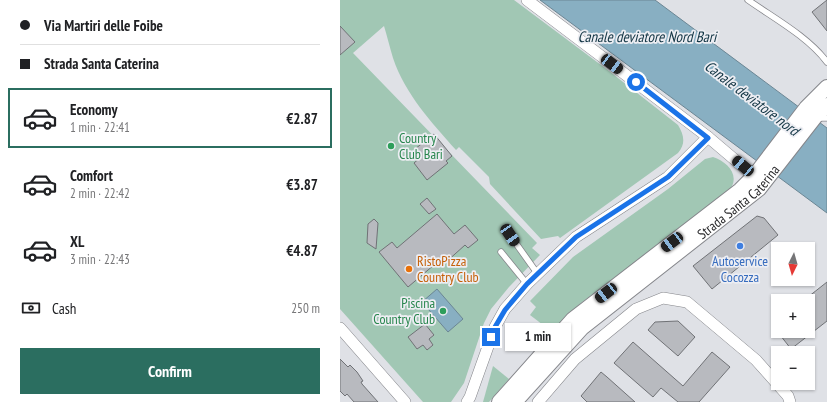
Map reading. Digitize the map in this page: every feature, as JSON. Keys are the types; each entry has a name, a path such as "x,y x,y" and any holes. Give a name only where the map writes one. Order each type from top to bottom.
{"street":[{"path":"527,0 708,138 762,173"},
{"name":"Strada Santa Caterina","path":"817,114 827,87"},
{"name":"Strada Santa Caterina","path":"499,402 573,318 762,173 817,114 827,106"},
{"path":"467,402 495,327 505,310 537,273 576,237 668,177 708,138"},
{"name":"Strada Santa Caterina","path":"516,402 582,328 759,189 762,173"},
{"path":"538,402 575,359 636,309 663,298 687,302 756,360 788,396 790,402"},
{"path":"340,328 405,402"}],"lane":[{"path":"748,0 799,35 820,53 827,62"},
{"path":"510,235 537,273"},
{"path":"501,252 527,284"}],"green space":[{"path":"340,0 514,0 678,125 682,132 683,143 681,150 678,153 560,238 558,236 541,239 490,184 489,177 459,147 456,150 420,107 398,71 384,26 353,53 537,243 532,248 540,255 509,287 491,309 484,323 464,383 451,402 423,402 340,309"},
{"path":"713,157 724,162 731,170 734,180 729,191 581,303 551,331 530,315 536,307 530,301 573,257 668,189 705,159"},
{"path":"493,366 509,379 489,402 483,402"}],"water":[{"name":"Canale deviatore Nord Bari","path":"540,0 655,0 827,128 827,213"},
{"name":"Piscina Country Club","path":"437,289 463,319 448,332 422,302"}],"building":[{"path":"827,0 827,31 812,12"},
{"path":"340,26 355,42 340,55"},
{"path":"434,134 452,156 446,161 448,163 427,180 414,163 421,157 415,149"},
{"path":"427,198 436,209 429,214 420,204"},
{"path":"437,214 454,234 465,225 478,240 468,248 465,245 445,263 441,259 408,287 379,252 392,242 397,248"},
{"path":"757,216 764,218 778,235 712,289 693,266"},
{"path":"374,219 378,223 376,249 367,243 368,224"},
{"path":"827,282 827,321 815,330 815,294 812,294"},
{"path":"678,321 695,337 678,356 648,330 655,322"},
{"path":"425,324 434,335 429,339 433,345 427,350 423,345 417,349 408,337"},
{"path":"782,338 805,338 795,346 789,346"},
{"path":"633,342 683,386 712,352 730,367 699,402 678,402 661,388 653,397 614,363"},
{"path":"340,359 348,367 350,365 357,372 363,381 361,382 362,384 378,402 354,402 347,394 345,396 340,391"},
{"path":"601,372 635,402 587,402 581,396"}],"place":[{"name":"Country Club Bari","path":"391,146"},
{"name":"Autoservice Cocozza","path":"740,246"},
{"name":"RistoPizza Country Club","path":"409,269"},
{"name":"Piscina Country Club","path":"443,311"}],"route":[{"path":"491,337 505,310 527,284 576,237 668,177 708,138 636,82"}],"water label":[{"name":"Canale deviatore nord","path":"752,98"}]}
